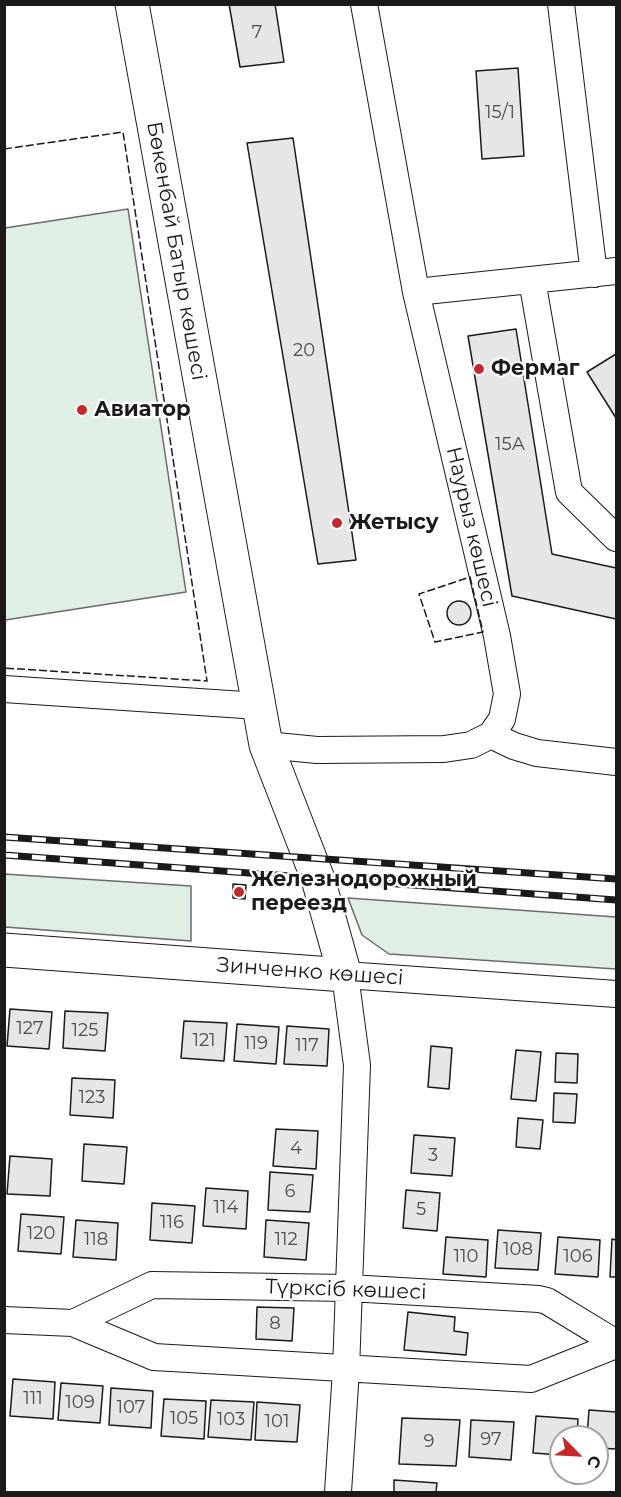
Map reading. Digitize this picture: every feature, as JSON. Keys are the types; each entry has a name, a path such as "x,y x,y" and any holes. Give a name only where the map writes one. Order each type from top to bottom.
{"main road":[{"name":"Бөкенбай Батыр көшесі","path":"132,4 266,745 318,879 345,975"},
{"name":"Зинченко көшесі","path":"4,950 345,975"}],"street":[{"name":"Наурыз көшесі","path":"364,4 416,292 497,636 507,694 502,719 491,735"},
{"path":"416,292 605,273 561,4"},
{"path":"532,280 568,492 616,538"},
{"path":"4,689 259,706"},
{"path":"266,745 317,750 444,749 471,745 491,735 514,746 537,753 616,762"},
{"path":"338,1492 346,1370 357,1065 345,975"},
{"name":"Зинченко көшесі","path":"345,975 616,994"},
{"name":"Түрксіб көшесі","path":"73,1323 152,1286 349,1288 538,1299 546,1301 616,1344"},
{"name":"Түрксіб көшесі","path":"4,1320 73,1323 154,1357 531,1379 616,1344"}],"green space":[{"name":"Авиатор","path":"128,209 186,592 5,620 5,228"},
{"path":"4,874 191,886 191,941 5,927"},
{"path":"348,898 616,917 616,969 389,954 362,935"}],"building":[{"path":"229,4 275,4 284,62 240,67"},
{"path":"518,68 524,156 482,159 476,71"},
{"path":"293,138 356,560 318,564 247,143"},
{"path":"516,329 552,554 616,568 616,619 512,596 468,336"},
{"path":"616,354 616,418 587,372"},
{"path":"459,601 464,602 470,608 470,618 464,624 459,625 454,624 448,618 447,613 448,608 454,602"},
{"name":"Железнодорожный переезд","path":"233,884 246,885 245,899 233,898"},
{"path":"10,1009 52,1012 49,1049 7,1046"},
{"path":"65,1011 108,1013 105,1051 63,1048"},
{"path":"184,1021 227,1023 224,1061 181,1058"},
{"path":"237,1024 279,1027 276,1064 234,1061"},
{"path":"287,1026 329,1029 327,1066 284,1064"},
{"path":"431,1046 452,1048 449,1089 428,1087"},
{"path":"516,1050 541,1052 536,1101 511,1099"},
{"path":"556,1053 578,1054 577,1083 555,1082"},
{"path":"72,1078 115,1080 113,1118 70,1115"},
{"path":"554,1093 577,1094 575,1123 553,1122"},
{"path":"518,1118 543,1120 540,1149 516,1147"},
{"path":"276,1129 318,1131 316,1169 273,1166"},
{"path":"414,1135 455,1138 452,1176 411,1173"},
{"path":"84,1144 127,1147 124,1184 82,1181"},
{"path":"10,1156 52,1159 50,1196 7,1194"},
{"path":"270,1172 313,1175 310,1212 268,1210"},
{"path":"206,1188 248,1191 246,1229 203,1226"},
{"path":"406,1190 440,1193 437,1231 403,1228"},
{"path":"152,1203 195,1206 192,1243 150,1240"},
{"path":"21,1214 64,1217 61,1254 18,1251"},
{"path":"76,1220 118,1223 116,1260 73,1257"},
{"path":"266,1220 309,1223 306,1260 264,1257"},
{"path":"498,1230 541,1233 538,1270 495,1268"},
{"path":"446,1237 488,1240 486,1277 443,1274"},
{"path":"558,1237 600,1240 598,1277 555,1274"},
{"path":"612,1239 616,1240 616,1277 610,1277"},
{"path":"257,1307 294,1308 292,1341 256,1339"},
{"path":"408,1312 455,1317 454,1331 468,1333 466,1355 404,1350"},
{"path":"13,1379 55,1382 53,1419 10,1416"},
{"path":"61,1383 103,1386 100,1423 58,1420"},
{"path":"111,1388 153,1391 151,1428 109,1425"},
{"path":"164,1399 206,1401 204,1439 161,1436"},
{"path":"211,1400 254,1402 251,1440 208,1437"},
{"path":"257,1402 300,1405 297,1442 255,1440"},
{"path":"589,1410 616,1412 616,1449 609,1449 609,1425 588,1425"},
{"path":"536,1416 578,1419 578,1425 549,1425 549,1454 533,1453"},
{"path":"402,1418 460,1420 456,1466 399,1464"},
{"path":"471,1420 514,1422 511,1460 469,1457"},
{"path":"394,1480 437,1483 436,1492 394,1492"}],"railway":[{"path":"4,837 616,879"},
{"path":"4,855 616,900"}],"fence":[{"path":"4,149 123,132 207,681 4,668"},
{"path":"470,577 483,632 435,642 419,594 470,577"}],"place":[{"name":"Фермаг","path":"479,369"},
{"name":"Авиатор","path":"82,410"},
{"name":"Жетысу","path":"337,523"},
{"name":"Железнодорожный переезд","path":"239,892"}]}
